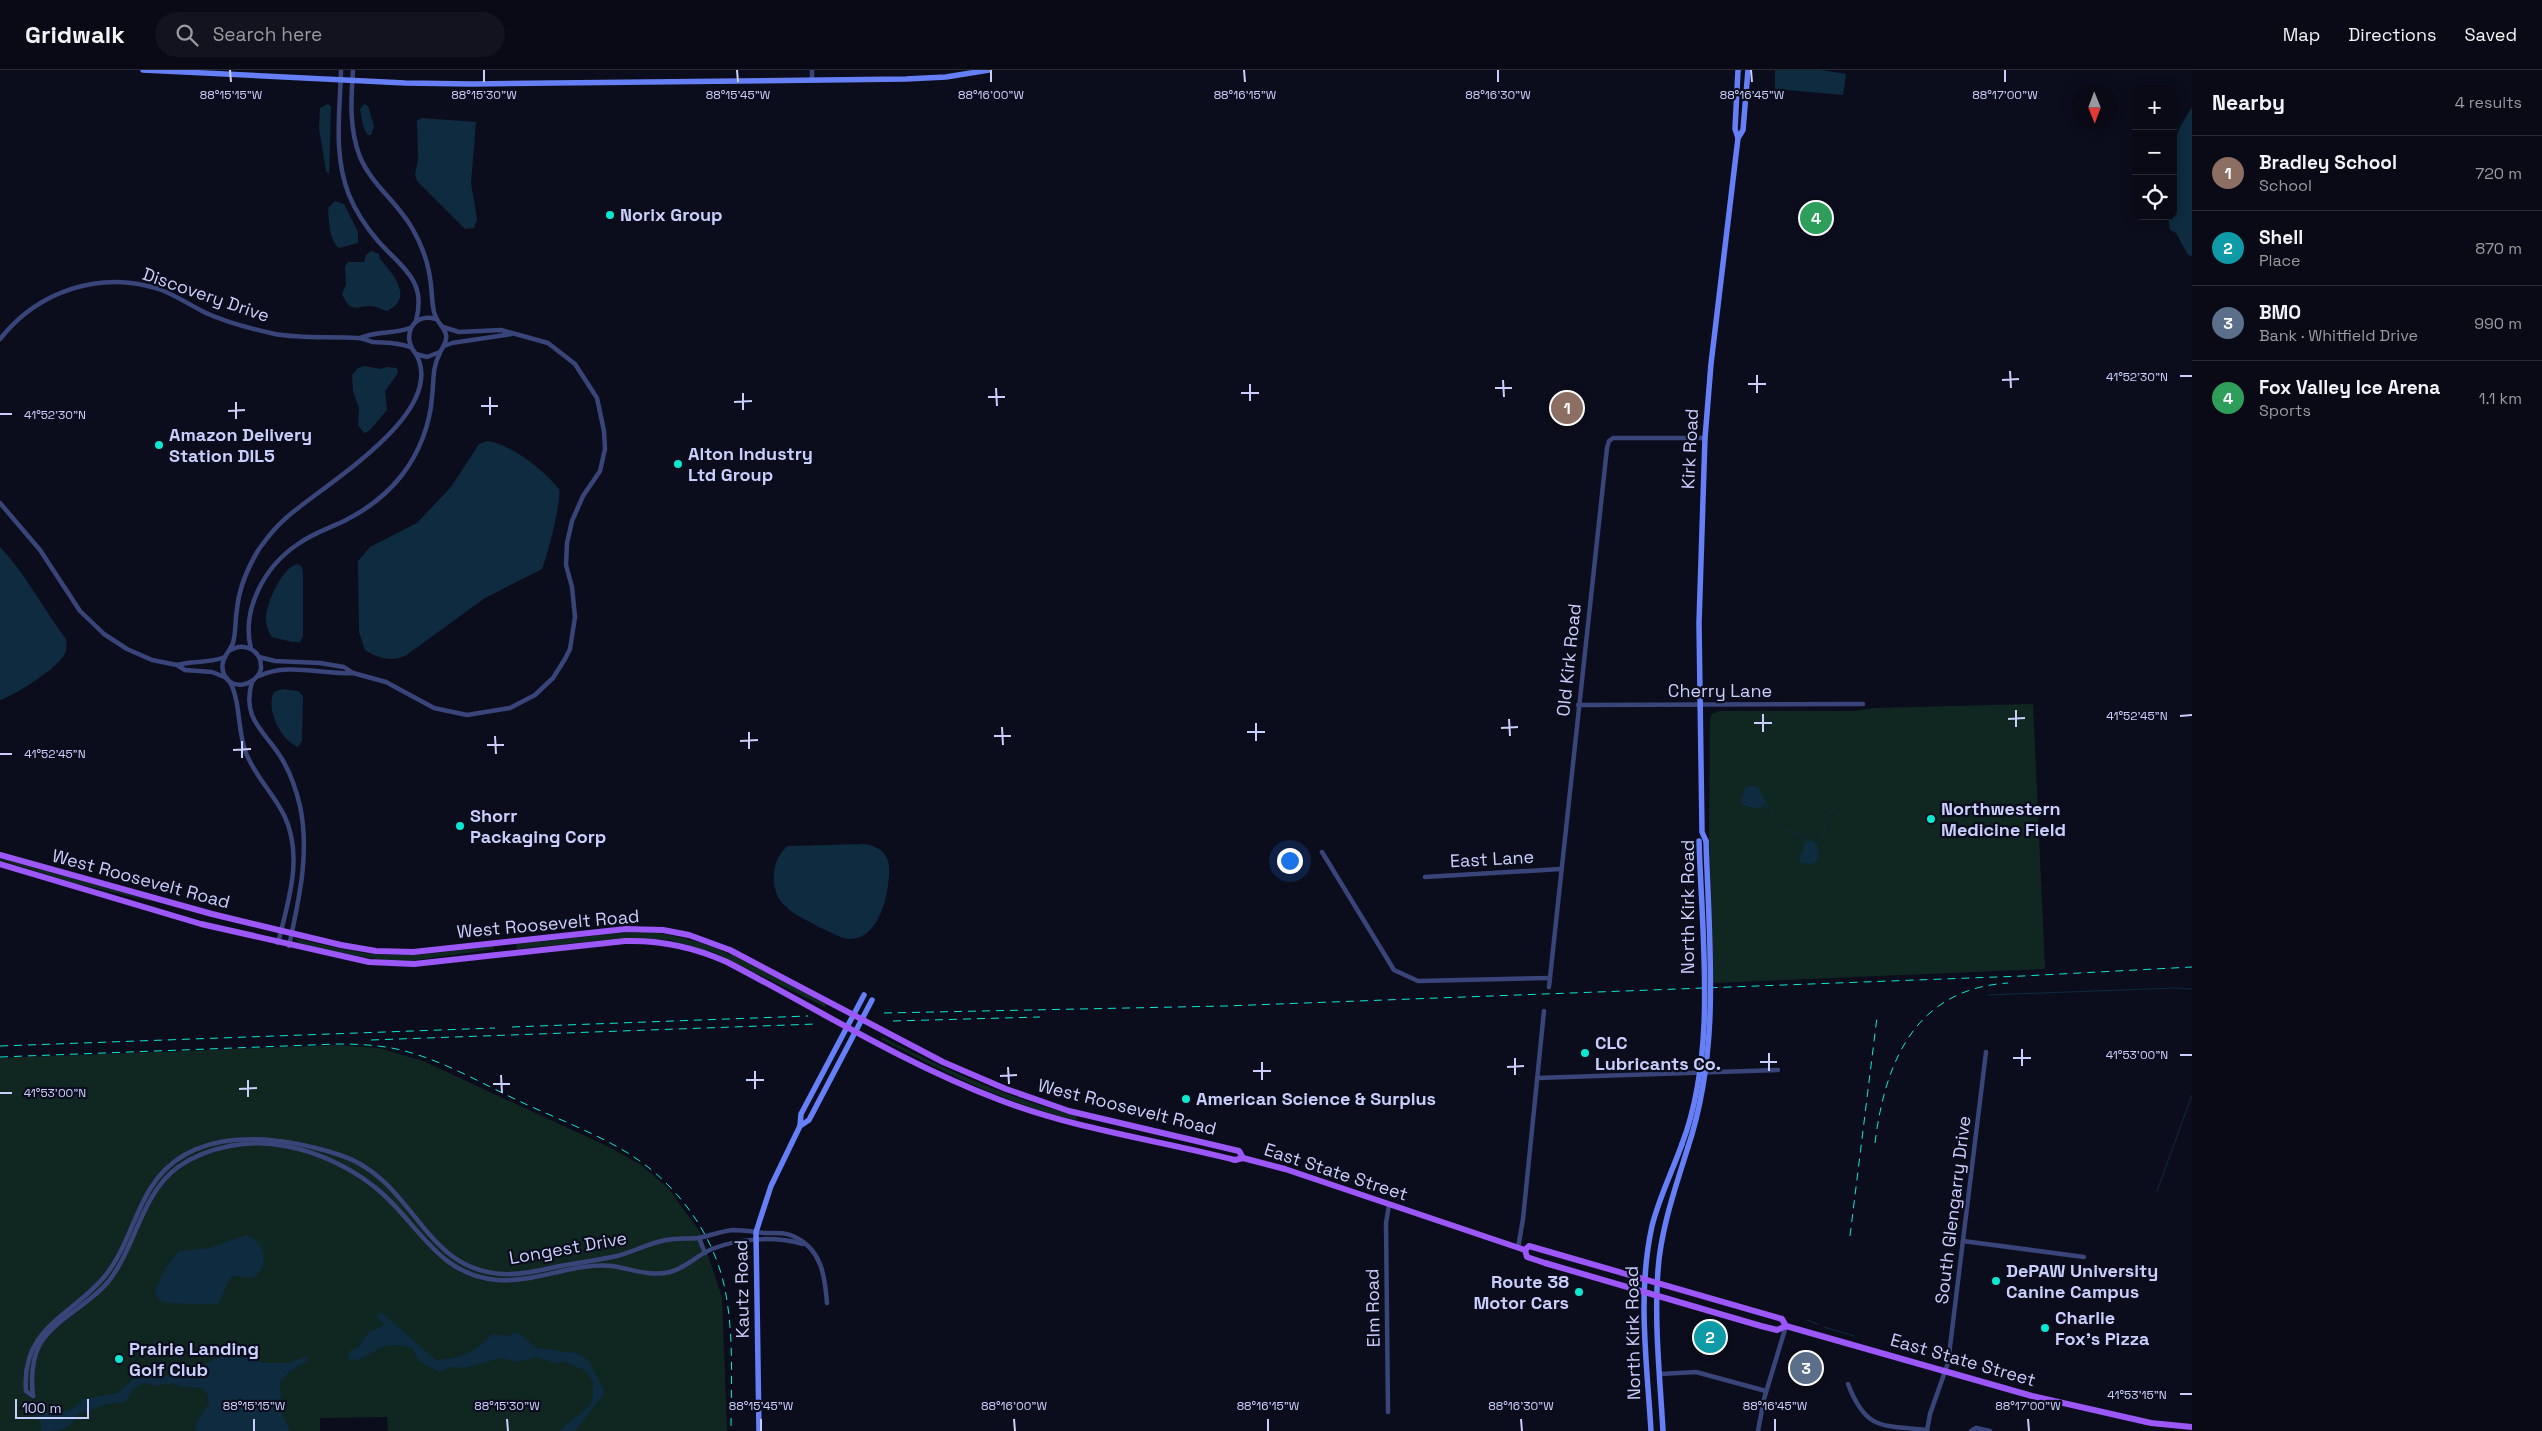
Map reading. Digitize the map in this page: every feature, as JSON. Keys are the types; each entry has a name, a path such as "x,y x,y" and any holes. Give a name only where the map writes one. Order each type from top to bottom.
{"main road":[{"name":"West Roosevelt Road","path":"0,855 212,914 361,949 399,952 620,929 663,930 689,935 720,946 955,1068 1032,1099 1084,1115 1239,1151 1243,1158"},
{"name":"West Roosevelt Road","path":"0,864 159,912 289,946 358,961 402,964 625,941 668,943 697,950 727,962 856,1030"},
{"name":"East State Street","path":"856,1030 952,1080 1018,1106 1091,1127 1235,1160 1243,1158 1389,1204 1521,1249 1527,1257 1777,1330 1786,1326 2032,1396 2134,1420 2192,1428"},
{"name":"East State Street","path":"1521,1249 1529,1246 1782,1319 1786,1326"}],"street":[{"path":"143,70 352,81 454,84 740,82 931,78 989,70"},
{"path":"278,943 292,882 292,840 283,815 258,777 246,752 239,727 235,694 222,668 224,657 229,651 234,634 241,591 258,551 286,517 378,446 398,426 412,403 420,380 420,366 416,354 410,346 410,328 416,321 420,302 414,282 399,261 379,242 362,220 346,186 338,142 341,70"},
{"path":"353,70 352,120 359,155 371,178 401,212 419,243 428,268 436,319"},
{"path":"812,70 812,80"},
{"name":"Kirk Road","path":"1702,832 1699,706 1705,438 1711,364 1738,138 1735,129 1738,70"},
{"path":"1738,138 1743,130 1748,70"},
{"name":"Discovery Drive","path":"0,339 18,318 47,298 76,286 113,282 137,284 160,290 216,317 257,330 309,338 360,338 370,334 396,332 410,328"},
{"path":"258,676 272,671 302,670 354,673 386,682 434,708 467,716 510,708 535,695 553,678 570,649 575,607 566,565 567,543 577,509 600,471 605,449 600,407 588,382 562,352 539,340 501,330 459,332 444,327 436,319 427,317 416,321"},
{"path":"250,649 247,633 252,606 258,590 272,568 298,543 369,506 390,488 407,468 420,445 429,417 435,364 444,346 446,337 444,327"},
{"path":"444,346 452,342 511,334"},
{"name":"Discovery Drive","path":"360,338 370,342 397,342 410,346"},
{"path":"416,354 427,356 440,352"},
{"name":"Old Kirk Road","path":"1549,987 1578,705 1609,441 1613,438 1705,438"},
{"path":"0,503 32,539 69,597 92,624 127,649 152,660 177,665 185,670 212,672 242,685 252,682"},
{"path":"229,651 242,646 250,649 259,657 275,661 330,664 344,667 354,673"},
{"path":"177,665 185,662 210,662 224,657"},
{"path":"259,657 261,669 258,676 252,682 248,694 252,717 289,771 300,808 304,876 289,946"},
{"name":"Cherry Lane","path":"1578,705 1863,704"},
{"name":"North Kirk Road","path":"1663,1431 1657,1283 1664,1233 1696,1098 1703,1044 1702,841 1699,835 1702,832"},
{"path":"1322,852 1394,970 1418,981 1550,978"},
{"name":"East Lane","path":"1425,877 1560,869"},
{"name":"Kautz Road","path":"759,1431 756,1232 771,1186 800,1126 801,1114 864,995"},
{"name":"Kautz Road","path":"800,1126 809,1120 872,1000"},
{"path":"1521,1249 1544,1011"},
{"name":"South Glengarry Drive","path":"1927,1430 1930,1414 1946,1372 1986,1052"},
{"path":"1537,1078 1778,1070"},
{"name":"Longest Drive","path":"272,1138 293,1141 344,1156 368,1169 394,1189 440,1248 468,1266 487,1272 521,1273 616,1256 663,1241 699,1238 734,1230 784,1233 795,1236 806,1244 784,1240 756,1240 721,1247 705,1253 683,1267 668,1273 641,1273 602,1266 521,1279 488,1278 470,1273 443,1259 382,1194 325,1158 282,1145 262,1144 226,1147 188,1161 161,1183 128,1250 112,1276 88,1302 53,1328 40,1344 33,1368 33,1396 26,1391 28,1363 37,1340 50,1324 84,1298 105,1276 126,1241 145,1198 161,1174 183,1157 234,1139 272,1138"},
{"name":"North Kirk Road","path":"1651,1431 1644,1279 1654,1218 1685,1145"},
{"name":"Elm Road","path":"1388,1412 1386,1223 1389,1204"},
{"path":"699,1238 705,1253"},
{"path":"1963,1241 2084,1256"},
{"path":"806,1244 816,1254 821,1265 825,1278 827,1304"},
{"path":"1758,1431 1766,1391 1786,1326"},
{"path":"1660,1374 1696,1372 1766,1391"},
{"path":"1848,1384 1861,1413 1872,1421 1885,1426 1927,1430"},
{"path":"1971,1431 1976,1428 1990,1431"}],"green space":[{"path":"2033,704 2045,969 1713,983 1709,838 1710,719 1712,714 1720,711 1853,711 1873,708"},
{"path":"0,858 149,901 74,883 0,860"},
{"path":"648,932 696,942 719,950 763,970 827,1004 825,1007 715,953 669,940 626,938 517,949 516,944"},
{"path":"294,938 353,951 389,955 428,954 493,946 494,949 410,961 391,961 333,952 300,943"},
{"path":"882,1037 977,1082 1027,1101 1077,1116 1076,1120 1025,1105 976,1086 881,1039"},
{"name":"Prairie Landing Golf Club","path":"339,1045 379,1048 423,1061 609,1147 641,1165 668,1188 700,1232 722,1297 727,1431 388,1431 387,1417 320,1418 320,1431 0,1431 0,1058"}],"water":[{"path":"1775,70 1821,70 1846,74 1843,95 1775,89"},
{"path":"328,104 331,107 329,174 326,171 319,128 320,108"},
{"path":"364,104 368,106 374,126 371,135 368,135 362,123 360,109"},
{"path":"2192,107 2192,256 2188,255 2176,233 2170,230 2169,220 2177,220 2177,135"},
{"path":"421,118 476,122 471,183 477,219 474,228 465,229 417,181 415,175 418,160 417,121"},
{"path":"335,201 344,204 358,232 358,243 339,248 333,240 328,208"},
{"path":"371,251 379,254 380,259 391,272 399,286 399,300 395,306 387,311 371,306 353,307 349,305 342,294 346,285 345,267 348,262 364,262 366,255"},
{"path":"364,366 381,369 387,367 397,368 398,373 385,391 387,410 369,431 364,433 358,425 359,408 353,391 352,375 358,368"},
{"path":"487,441 516,452 536,466 559,489 556,516 542,569 485,598 405,656 389,659 370,653 365,650 359,632 358,561 370,547 417,523 451,487 479,444"},
{"path":"0,547 26,580 66,639 66,651 57,664 42,676 0,700"},
{"path":"298,564 302,567 303,576 303,636 300,642 292,642 272,637 267,627 266,615 273,593 282,577 292,566"},
{"path":"282,689 298,691 303,696 302,741 298,747 286,738 273,715 272,699 274,692"},
{"path":"1753,785 1759,788 1766,803 1759,809 1742,805 1741,800 1745,788"},
{"path":"1811,840 1817,844 1819,858 1814,864 1801,863 1799,857 1803,851 1804,843"},
{"path":"865,844 881,850 887,858 889,875 887,894 880,914 869,932 861,937 847,939 830,933 791,911 778,897 774,882 775,866 778,858 788,846"},
{"path":"247,1235 262,1249 264,1262 262,1268 252,1278 237,1276 230,1278 219,1303 174,1303 163,1302 159,1299 155,1290 166,1267 179,1251 209,1248"},
{"path":"381,1312 436,1360 453,1358 467,1353 479,1346 492,1334 508,1336 518,1332 536,1348 576,1353 584,1357 590,1363 605,1393 575,1431 559,1431 589,1406 592,1401 593,1382 586,1371 566,1362 556,1363 535,1357 518,1362 501,1358 464,1368 452,1367 439,1372 419,1361 412,1348 395,1345 378,1349 359,1360 348,1359 349,1351 357,1348 369,1332 384,1325 377,1317"},
{"path":"231,1352 243,1354 262,1363 288,1363 307,1356 307,1361 289,1372 280,1383 282,1413 290,1431 195,1431 197,1422 209,1403 207,1393 201,1388 181,1387 172,1383 155,1386 145,1383 133,1389 127,1400 123,1403 108,1404 78,1414 75,1420 64,1429 41,1431 41,1423 35,1416 43,1412 59,1414 72,1409 84,1399 118,1393 135,1377 183,1375 215,1359 218,1355 222,1356"}],"waterway":[{"path":"1763,806 1771,807 1773,816"},
{"path":"1817,844 1822,836 1828,816 1834,808"},
{"path":"1776,822 1782,828 1800,835 1801,838 1805,837 1805,841"},
{"path":"1988,995 2192,989"},
{"path":"2157,1191 2192,1095"},
{"path":"1807,1320 1818,1324"},
{"path":"1824,1327 1854,1336"}],"railway":[{"path":"884,1013 1225,1006 2023,976 2192,967"},
{"path":"1875,1143 1887,1085 1897,1058 1910,1035 1928,1015 1949,999 1976,988 2008,983"},
{"path":"512,1027 808,1016"},
{"path":"893,1021 1040,1017"},
{"path":"1850,1236 1877,1017"},
{"path":"371,1040 816,1024"},
{"path":"0,1046 495,1028"},
{"path":"0,1057 337,1044 385,1047 416,1054 446,1066 607,1141 634,1157 667,1184 694,1217 714,1255 721,1275 729,1312 732,1363 731,1431"}],"place":[{"name":"Norix Group","path":"610,215"},
{"name":"Fox Valley Ice Arena","path":"1816,218"},
{"name":"Bradley School","path":"1567,408"},
{"name":"Amazon Delivery Station DIL5","path":"159,445"},
{"name":"Alton Industry Ltd Group","path":"678,464"},
{"name":"Northwestern Medicine Field","path":"1931,819"},
{"name":"Shorr Packaging Corp","path":"460,826"},
{"name":"CLC Lubricants Co.","path":"1585,1053"},
{"name":"American Science & Surplus","path":"1186,1099"},
{"name":"DePAW University Canine Campus","path":"1996,1281"},
{"name":"Route 38 Motor Cars","path":"1579,1292"},
{"name":"Charlie Fox's Pizza","path":"2045,1328"},
{"name":"Shell","path":"1710,1337"},
{"name":"Prairie Landing Golf Club","path":"119,1359"},
{"name":"BMO","path":"1806,1368"}]}
